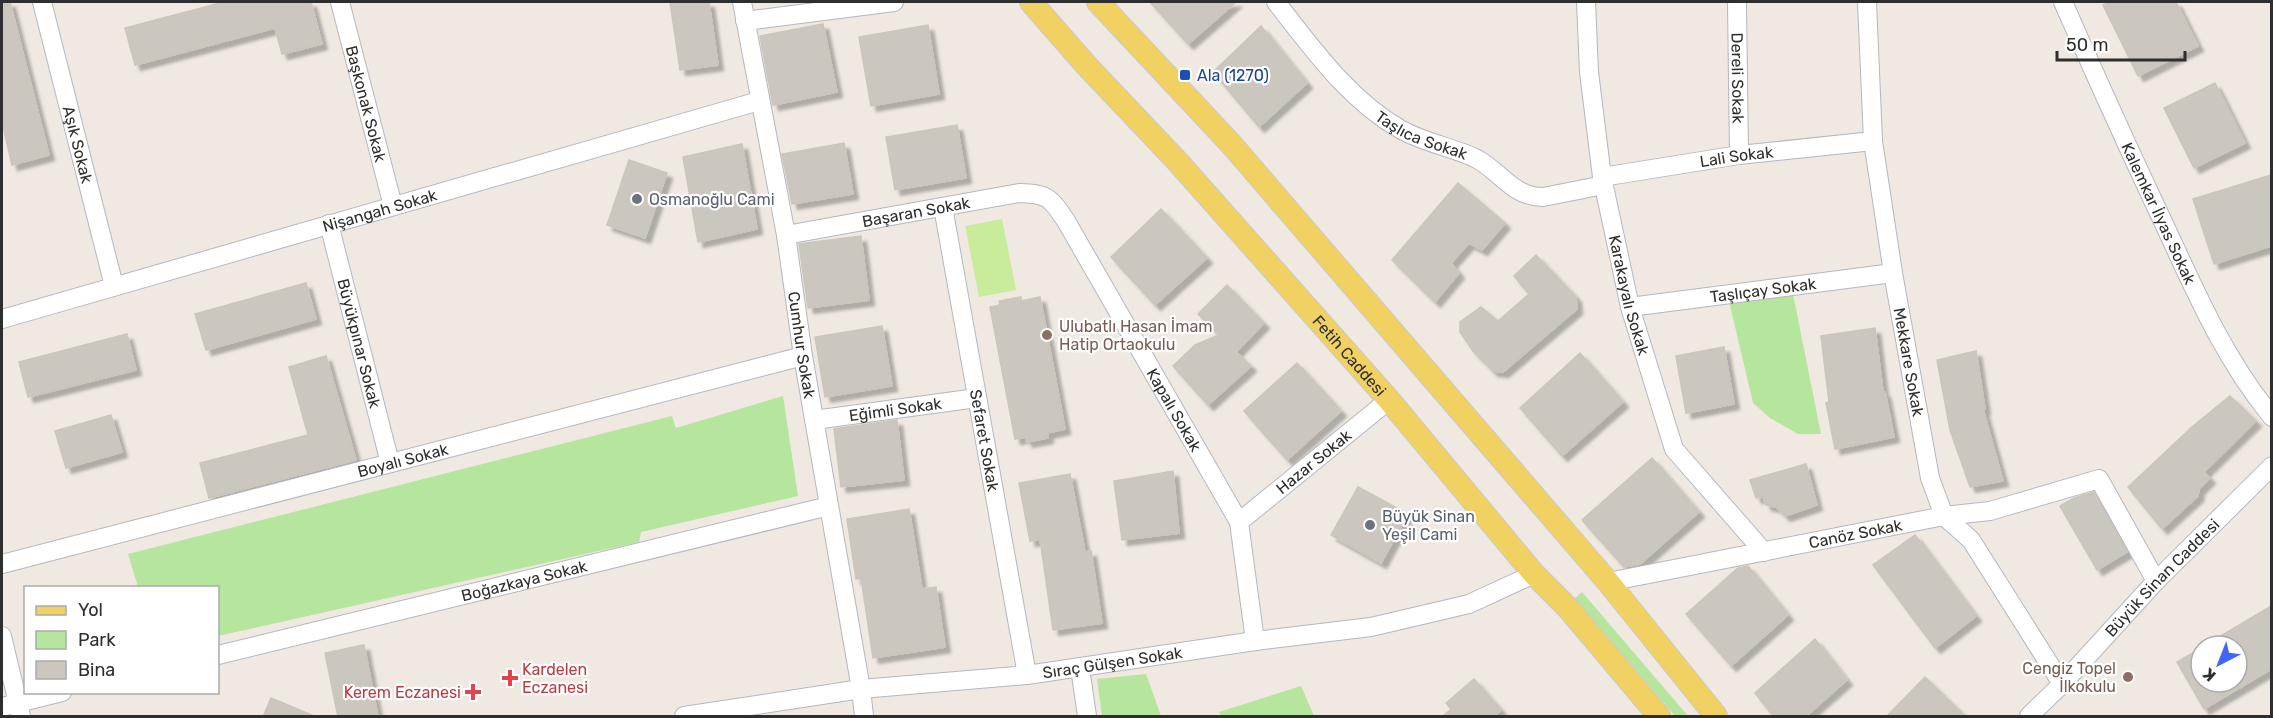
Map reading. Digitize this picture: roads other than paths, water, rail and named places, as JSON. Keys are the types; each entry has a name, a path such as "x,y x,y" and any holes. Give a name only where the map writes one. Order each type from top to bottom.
{"main road":[{"name":"Fetih Caddesi","path":"1031,2 1086,65 1177,161 1389,400 1534,574 1568,608 1659,717"},
{"path":"1098,2 1231,144 1608,582 1716,717"}],"street":[{"name":"Aşık Sokak","path":"42,2 114,286"},
{"name":"Başkonak Sokak","path":"340,2 393,206"},
{"name":"Cumhur Sokak","path":"742,2 786,236 803,356 864,717"},
{"path":"745,21 894,2"},
{"name":"Taşlıca Sokak","path":"1276,2 1320,59 1343,84 1401,129 1477,159 1514,189 1534,197 1543,197 1603,181"},
{"name":"Karakayalı Sokak","path":"1586,2 1590,72 1603,181 1630,307 1674,449 1764,552"},
{"name":"Dereli Sokak","path":"1737,2 1739,155"},
{"name":"Mekkare Sokak","path":"1867,2 1874,141 1893,273 1930,478 1944,516 1971,540 2062,684"},
{"name":"Kalemkar İlyas Sokak","path":"2063,2 2216,335 2247,386 2271,417"},
{"name":"Nişangah Sokak","path":"2,319 759,100"},
{"name":"Lali Sokak","path":"1603,181 1739,155 1874,141"},
{"name":"Başaran Sokak","path":"786,236 1019,193 1048,197"},
{"name":"Kapalı Sokak","path":"1048,197 1066,221 1239,522 1255,641"},
{"name":"Sefaret Sokak","path":"943,207 1027,675"},
{"name":"Büyükpınar Sokak","path":"329,224 390,463"},
{"name":"Taşlıçay Sokak","path":"1630,307 1893,273"},
{"name":"Boyalı Sokak","path":"2,564 803,356"},
{"name":"Eğimli Sokak","path":"814,420 977,398"},
{"name":"Hazar Sokak","path":"1239,522 1389,400"},
{"name":"Büyük Sinan Caddesi","path":"2029,717 2156,581 2271,466"},
{"name":"Canöz Sokak","path":"1608,582 1944,516 1990,511 2100,479 2156,581"},
{"name":"Boğazkaya Sokak","path":"219,655 829,506"},
{"name":"Sıraç Gülşen Sokak","path":"684,717 861,689 1027,675 1255,641 1371,627 1469,604 1534,574"},
{"path":"2,636 14,709 59,694"},
{"path":"1080,668 1086,717"}],"place":[{"name":"Ala (1270)","path":"1185,75"},
{"name":"Osmanoğlu Cami","path":"637,199"},
{"name":"Ulubatlı Hasan İmam Hatip Ortaokulu","path":"1047,335"},
{"name":"Büyük Sinan Yeşil Cami","path":"1370,525"},
{"name":"Cengiz Topel İlkokulu","path":"2128,677"},
{"name":"Kardelen Eczanesi","path":"510,678"},
{"name":"Kerem Eczanesi","path":"473,692"}]}
